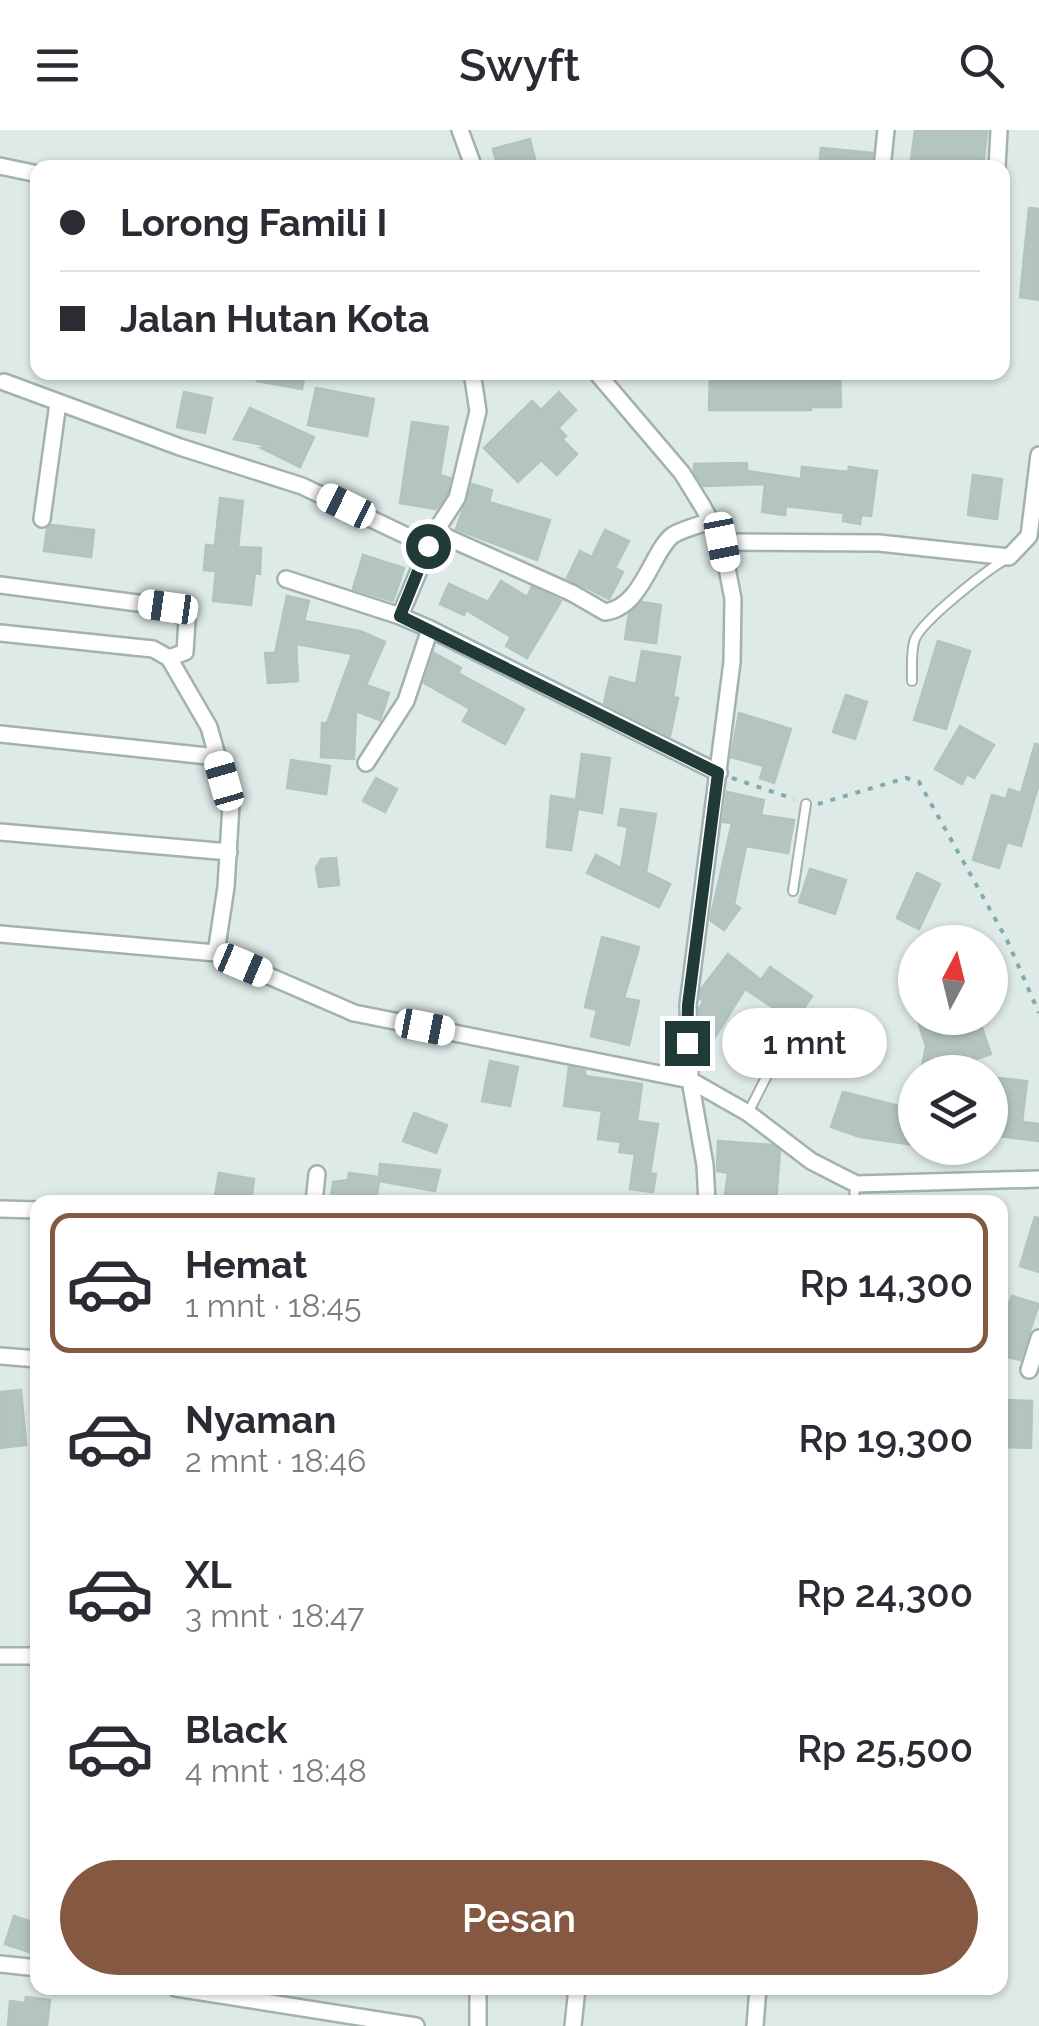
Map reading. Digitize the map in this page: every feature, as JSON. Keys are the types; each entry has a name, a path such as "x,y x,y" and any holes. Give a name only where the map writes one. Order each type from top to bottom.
{"street":[{"path":"460,130 471,160"},
{"path":"883,160 886,130"},
{"path":"997,160 998,130"},
{"path":"0,166 30,172"},
{"path":"400,616 432,539 457,498 478,411 473,380"},
{"path":"603,380 682,472 722,542 733,598 732,662 688,1005 690,1080 706,1165 707,1195"},
{"path":"4,382 180,447 302,486 572,593 605,612 622,606 650,574 670,536 711,521"},
{"path":"42,518 58,402"},
{"path":"722,542 879,543 1010,557 1029,536 1039,454"},
{"path":"286,579 430,629 718,773"},
{"path":"0,585 168,607 187,620 185,652 169,658"},
{"path":"366,764 406,702 430,629"},
{"path":"0,633 154,649 169,658 208,727 232,805 216,954"},
{"path":"0,734 218,757"},
{"path":"0,832 228,852"},
{"path":"0,934 216,954 354,1013 690,1080 748,1114 811,1161 856,1184 1039,1178"},
{"path":"315,1195 317,1174"},
{"path":"903,1195 905,1184"},
{"path":"0,1208 30,1210"},
{"path":"1030,1370 1039,1338"},
{"path":"0,1356 30,1358"},
{"path":"0,1656 30,1656"},
{"path":"0,1964 30,1967"},
{"path":"220,1995 416,2026"},
{"path":"478,1995 478,2026"},
{"path":"572,2026 575,1995"},
{"path":"755,2026 757,1995"}],"lane":[{"path":"912,682 914,639 932,615 1010,557"},
{"path":"793,890 806,804"},
{"path":"748,1114 790,1030"},
{"path":"854,1195 856,1184"}],"path":[{"path":"718,773 806,804 826,802 906,778 920,782 1007,940 1039,1013"}],"building":[{"path":"915,130 987,130 984,160 911,160"},
{"path":"530,139 535,160 496,160 493,149"},
{"path":"821,148 872,153 872,160 820,160"},
{"path":"1029,208 1039,209 1039,300 1020,297"},
{"path":"257,380 304,380 302,389"},
{"path":"710,380 840,380 841,407 709,410"},
{"path":"316,388 374,399 367,436 308,425"},
{"path":"184,392 212,398 205,433 177,427"},
{"path":"559,392 576,410 558,428 566,436 562,439 577,454 557,475 541,460 518,482 484,448 532,401 541,410"},
{"path":"250,408 314,437 300,467 261,448 269,446 234,439"},
{"path":"412,422 448,427 440,475 450,478 447,494 436,509 400,503"},
{"path":"747,463 747,471 801,479 802,467 877,471 871,516 861,515 860,524 843,521 844,513 786,506 785,515 762,512 765,484 703,486 694,471 694,464"},
{"path":"973,475 1002,479 997,519 968,515"},
{"path":"472,484 492,490 489,502 550,520 537,560 456,529"},
{"path":"220,498 243,501 238,547 261,548 260,574 255,573 251,605 213,601 216,571 204,570 206,545 215,546"},
{"path":"51,525 94,530 91,557 44,551"},
{"path":"605,530 629,541 615,568 623,572 609,599 567,578 580,551 592,557"},
{"path":"363,555 404,568 393,601 353,589"},
{"path":"501,581 527,597 532,587 561,601 527,658 506,646 511,637 466,610 464,615 440,604 449,584 488,602"},
{"path":"287,596 309,601 304,621 360,631 385,642 366,685 389,693 380,720 356,711 354,759 321,757 322,723 327,723 352,654 296,644 298,681 268,683 265,653 275,653"},
{"path":"642,602 661,605 656,643 625,639 629,614"},
{"path":"938,641 970,651 946,729 914,720"},
{"path":"642,651 680,657 673,697 678,698 670,736 604,703 610,677 636,684"},
{"path":"434,653 461,668 458,673 524,709 505,744 463,721 470,709 424,683"},
{"path":"846,695 867,702 855,739 833,732"},
{"path":"739,713 791,729 774,783 760,778 764,766 731,757"},
{"path":"960,726 994,745 974,778 967,774 962,784 935,769"},
{"path":"1035,744 1039,745 1039,783 1021,846 1007,842 999,868 973,860 992,795 1006,799 1009,789 1021,793"},
{"path":"582,754 610,758 602,813 578,809 571,850 547,847 551,796 576,800"},
{"path":"291,760 330,766 326,794 287,788"},
{"path":"376,778 397,789 385,812 363,801"},
{"path":"727,792 764,800 761,815 794,820 788,853 746,846 734,904 740,908 724,930 710,920 732,823 723,822"},
{"path":"621,809 656,814 646,872 670,884 659,907 587,873 596,855 621,868 628,827 618,825"},
{"path":"336,858 339,885 319,887 316,868 321,859"},
{"path":"810,869 846,880 835,914 799,902"},
{"path":"917,873 940,884 921,925 897,918"},
{"path":"602,937 639,947 624,998 639,1001 629,1045 591,1036 597,1010 585,1007"},
{"path":"728,954 761,980 770,967 812,996 795,1022 745,989 712,1042 700,1036 699,1008 704,1001 700,999 701,989"},
{"path":"922,1035 984,1035 991,1054 924,1055"},
{"path":"490,1061 518,1067 510,1106 482,1101"},
{"path":"569,1067 585,1071 585,1076 642,1084 637,1121 658,1124 650,1174 656,1174 653,1192 630,1189 635,1154 619,1152 621,1142 598,1139 602,1111 564,1106"},
{"path":"1008,1079 1027,1081 1022,1122 1039,1124 1039,1141 1008,1137"},
{"path":"843,1092 898,1106 898,1143 860,1137 831,1127"},
{"path":"414,1113 447,1125 436,1153 403,1141"},
{"path":"718,1141 772,1145 780,1151 777,1195 725,1195 728,1173 717,1171"},
{"path":"380,1164 440,1170 435,1191 379,1181 377,1195 331,1195 333,1182 348,1180 349,1173 379,1177"},
{"path":"219,1173 254,1179 252,1195 215,1195"},
{"path":"1035,1217 1039,1218 1039,1272 1020,1266"},
{"path":"1012,1296 1039,1304 1020,1360 1008,1357 1008,1306"},
{"path":"21,1390 26,1445 0,1448 0,1392"},
{"path":"1008,1400 1032,1401 1031,1448 1008,1447"},
{"path":"14,1916 30,1921 30,1952 5,1944"},
{"path":"26,1997 50,2000 47,2026 8,2026 10,2001 25,2003"}],"route":[{"path":"428,546 400,616 718,773 688,1005 687,1043"}]}
